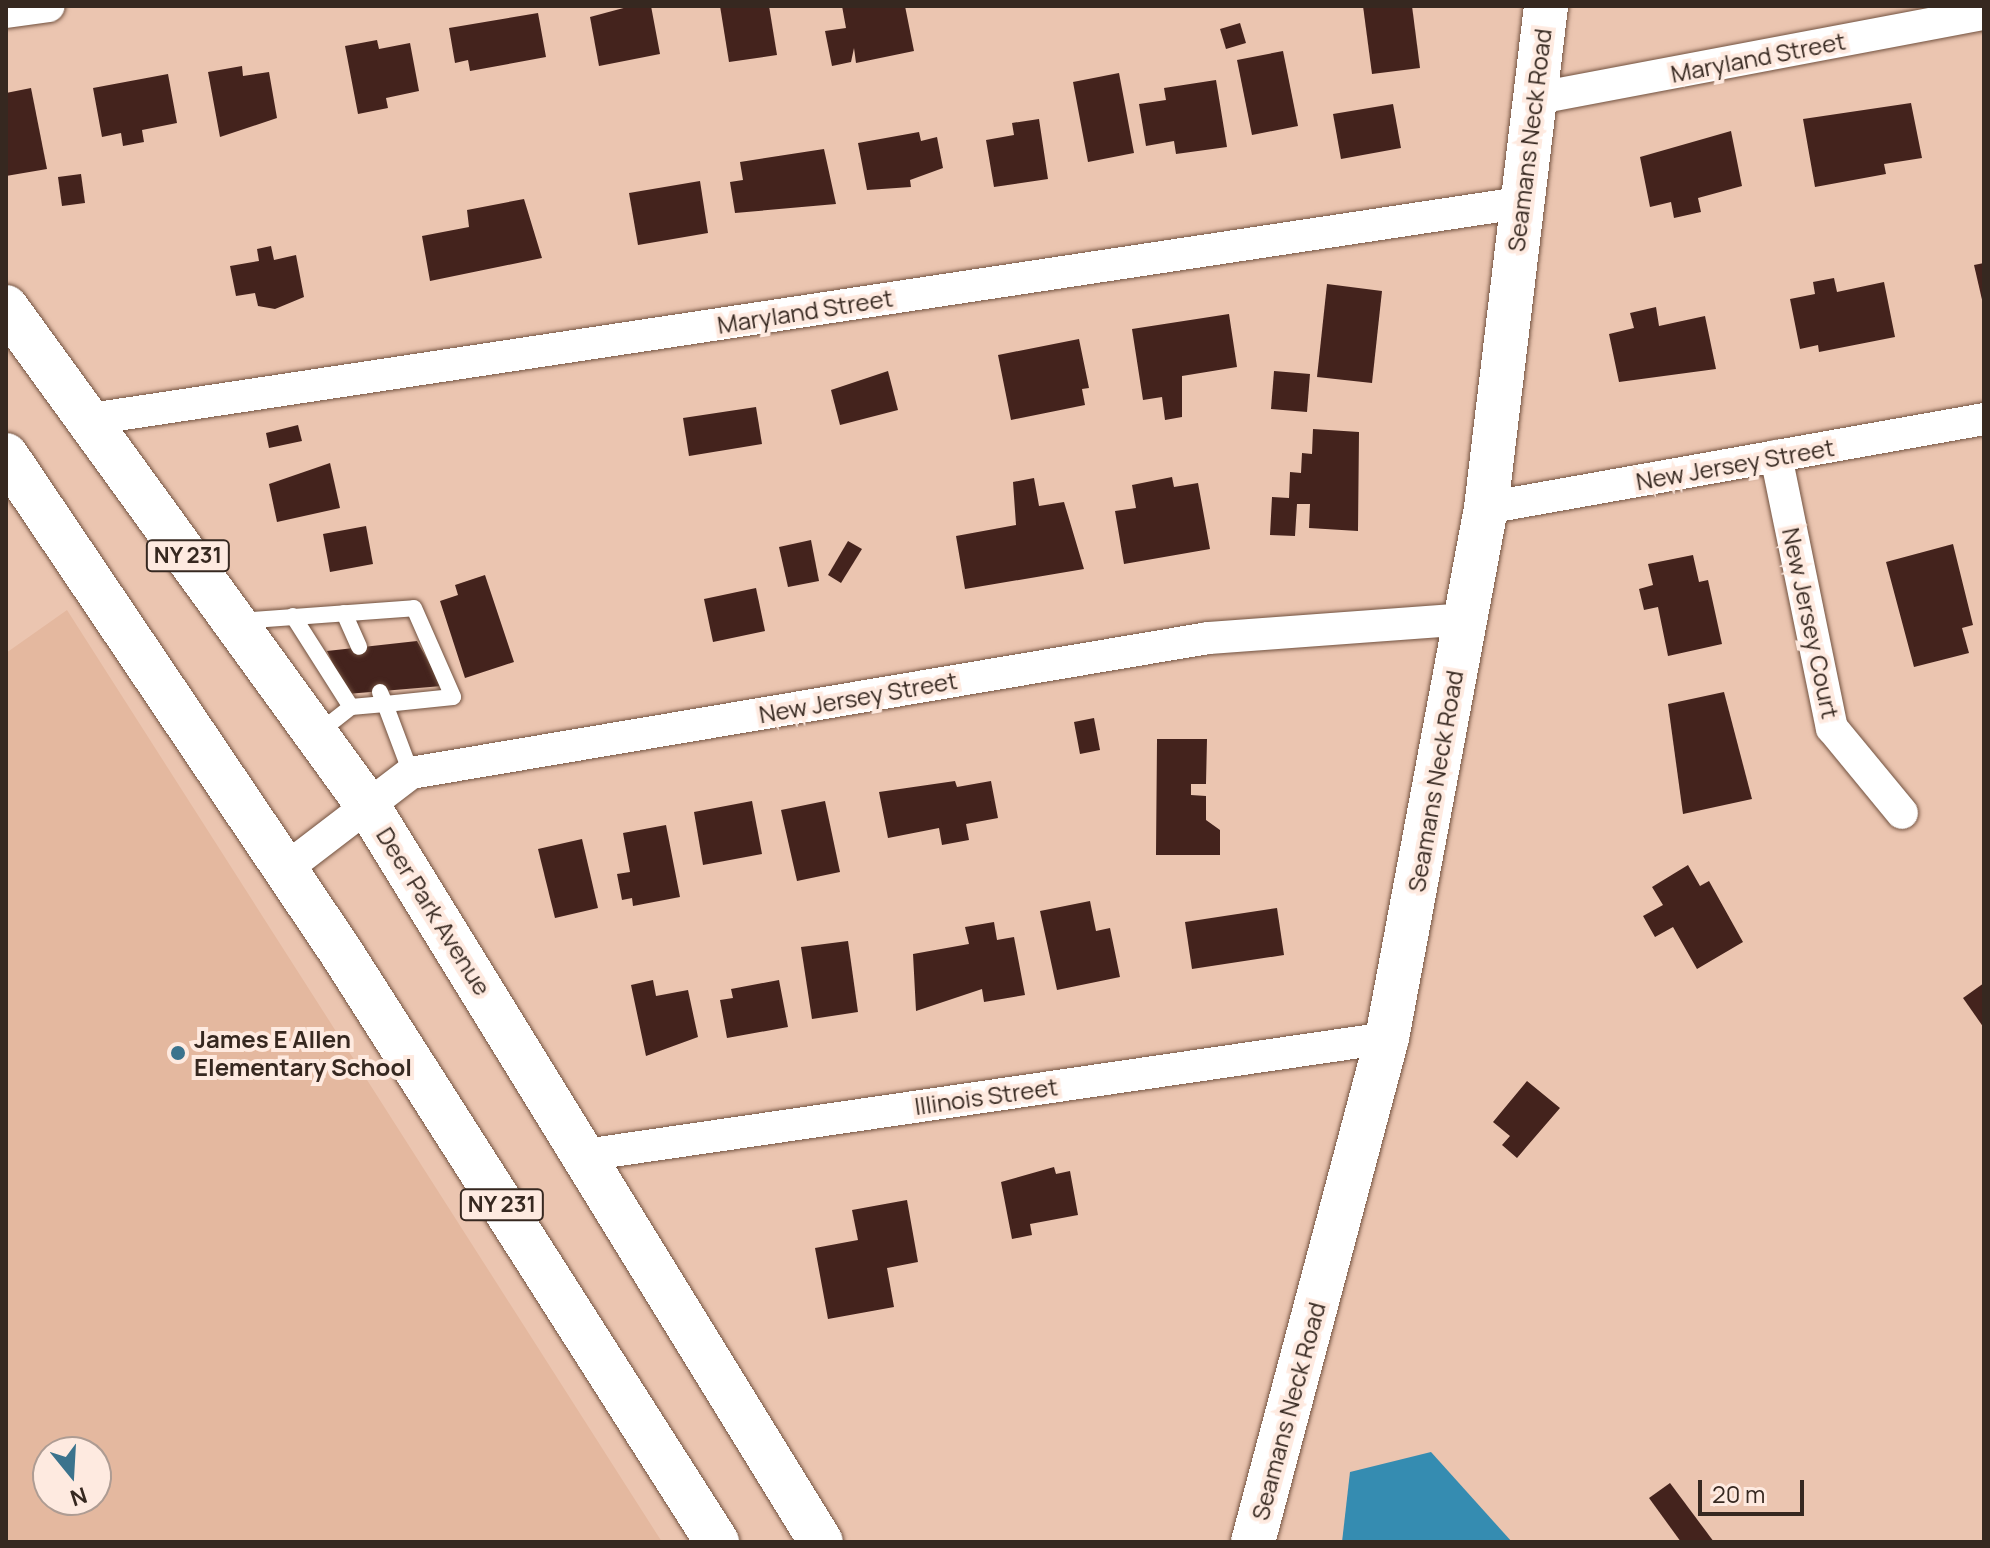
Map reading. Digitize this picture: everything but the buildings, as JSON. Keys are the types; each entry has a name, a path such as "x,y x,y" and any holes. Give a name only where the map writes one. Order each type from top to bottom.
{"main road":[{"name":"Seamans Neck Road","path":"1253,1542 1387,1038 1486,508 1520,203 1546,6"},
{"name":"Deer Park Avenue","path":"6,307 91,419 368,806 821,1542"},
{"name":"NY 231","path":"6,455 284,870 717,1542"}],"street":[{"path":"6,12 49,6"},
{"name":"Maryland Street","path":"1533,99 1984,14"},
{"name":"Maryland Street","path":"91,419 1520,203"},
{"name":"New Jersey Street","path":"1486,508 1984,419"},
{"name":"New Jersey Court","path":"1776,456 1832,728 1902,813"},
{"name":"New Jersey Street","path":"284,870 411,773 1208,638 1465,619"},
{"name":"Illinois Street","path":"585,1155 1387,1038"}],"lane":[{"path":"235,622 414,608 453,697 382,698 351,707 316,734"},
{"path":"344,613 359,647"},
{"path":"293,616 351,707"},
{"path":"382,698 411,773"}],"shaded area":[{"name":"James E Allen Elementary School","path":"67,610 662,1542 6,1542 6,653"}],"water":[{"path":"1431,1452 1512,1542 1342,1542 1350,1472"}],"place":[{"name":"James E Allen Elementary School","path":"178,1053"}]}
